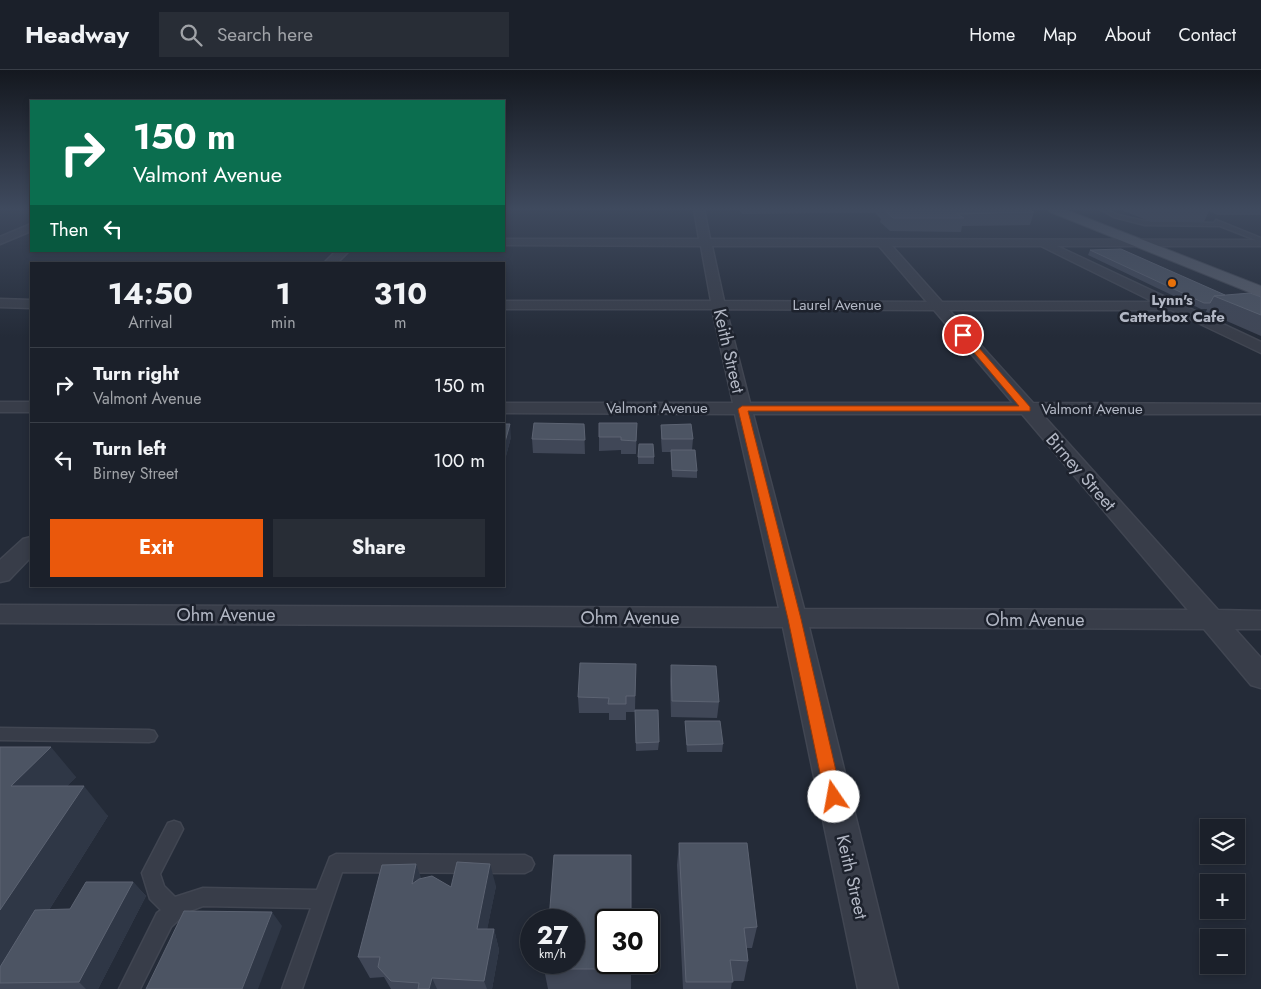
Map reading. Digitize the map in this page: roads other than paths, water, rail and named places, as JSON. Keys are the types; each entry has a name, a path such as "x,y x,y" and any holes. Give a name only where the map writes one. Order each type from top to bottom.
{"main road":[{"path":"1160,252 1261,292"},
{"path":"1185,252 1261,281"}],"street":[{"path":"331,262 342,252"},
{"name":"Keith Street","path":"709,252 718,305 794,619 878,989"},
{"name":"Birney Street","path":"891,252 1261,677"},
{"path":"1058,252 1261,348"},
{"path":"0,304 30,304"},
{"name":"Laurel Avenue","path":"505,305 1171,306"},
{"path":"0,407 30,407"},
{"name":"Valmont Avenue","path":"505,408 1261,409"},
{"path":"0,574 30,545"},
{"name":"Ohm Avenue","path":"0,614 1261,620"}],"lane":[{"path":"0,734 149,736"},
{"path":"174,829 151,872 157,892 175,910"},
{"path":"292,989 336,863 526,864"},
{"path":"129,989 164,920 181,904 203,896 324,899"}],"place":[{"name":"Lynn's Catterbox Cafe","path":"1172,283"}]}
